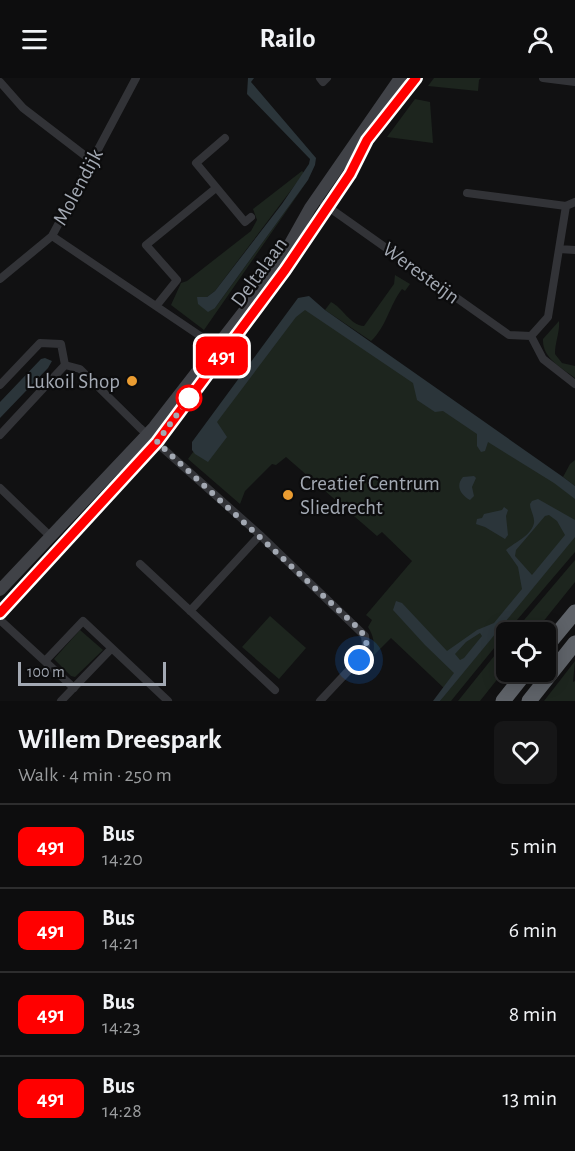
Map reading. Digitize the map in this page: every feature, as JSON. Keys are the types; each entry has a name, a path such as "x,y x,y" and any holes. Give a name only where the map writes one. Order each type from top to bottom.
{"highway":[{"path":"556,635 575,612"},
{"path":"529,701 575,643"},
{"path":"502,701 518,682"}],"street":[{"name":"Molendijk","path":"0,279 52,236 136,78"},
{"path":"320,78 323,81 327,78"},
{"name":"Deltalaan","path":"0,613 157,442 273,274 316,198 400,78"},
{"name":"Deltalaan","path":"0,590 147,434 285,270 350,174 367,140 416,78"},
{"path":"543,78 575,82"},
{"path":"0,82 23,108 92,161"},
{"path":"225,138 195,163 245,222 251,217"},
{"path":"157,305 177,280 146,245 216,188"},
{"path":"467,193 566,206 575,202"},
{"name":"Weresteijn","path":"316,198 509,335 531,336"},
{"path":"566,206 548,317 531,336 543,359 575,384"},
{"path":"52,236 220,349"},
{"path":"559,249 575,250"},
{"path":"0,385 40,344 61,344 64,365"},
{"path":"64,365 80,369 147,434 260,535 365,636 364,654 320,701"},
{"path":"0,435 64,365"},
{"path":"0,488 51,537"},
{"path":"190,611 260,535"},
{"path":"140,564 275,690"},
{"path":"0,621 74,688"},
{"path":"45,662 83,621 168,701"},
{"path":"61,701 111,649"}],"shaded area":[{"path":"248,78 254,78 251,82 316,158 315,165 308,180 215,308 208,312 198,304 197,297 207,297 215,291 282,204 310,159 247,94"},
{"path":"434,78 481,78 478,91 428,86"},
{"path":"415,99 430,102 433,143 387,137"},
{"path":"302,171 304,173 215,291 207,297 215,308 308,180 204,330 171,305 181,283 187,281 251,231 257,220 253,209"},
{"path":"395,275 410,284 405,291 402,289 381,329 371,341 325,310 331,302 355,323 364,326 394,284"},
{"path":"309,296 325,310 575,486 575,499 554,483 488,442 485,451 481,452 477,446 477,434 443,411 435,412 417,400 413,383 305,310 296,317 217,422 227,437 208,462 195,454 192,450 192,442 298,298"},
{"path":"306,297 575,494 575,552 515,622 496,622 496,646 451,701 440,701 447,691 391,638 373,656 372,634 368,627 372,620 366,615 412,561 382,532 377,536 286,457 276,465 272,464 245,491 240,504 188,459"},
{"path":"559,321 555,354 562,363 575,366 575,378 553,362 544,346 543,339"},
{"path":"41,359 52,361 48,368 0,418 0,402"},
{"path":"575,460 575,486 563,477"},
{"path":"474,476 476,478 472,487 474,496 470,500 464,496 459,484 463,477"},
{"path":"538,499 575,520 575,537 505,622 496,622 496,633 440,701 433,701 454,673 393,610 396,601 402,603 447,651 477,630 494,623 522,589 518,567 506,550 532,528 534,521 530,504","holes":["549,515 557,521 565,535 532,575 515,556 516,550 545,516","480,633 482,636 464,658 460,660 455,654 466,642"]},
{"path":"504,507 508,510 506,516 508,535 505,539 476,524 477,519 482,518 484,514 502,510"},
{"path":"575,560 575,582 543,622 522,622"},
{"path":"270,616 306,648 279,679 242,647"},
{"path":"80,630 103,650 75,677 71,676 54,659"},
{"path":"496,654 496,681 480,701 458,701"},
{"path":"575,661 573,682 575,681 575,701 544,701"}],"bus line":[{"name":"491","path":"0,613 157,442 285,270 350,174 367,140 416,78"}],"place":[{"name":"Lukoil Shop","path":"132,381"},
{"name":"Creatief Centrum Sliedrecht","path":"288,495"}],"route":[{"path":"189,398 157,442 358,628 365,636 366,645 364,654 359,660"}]}
